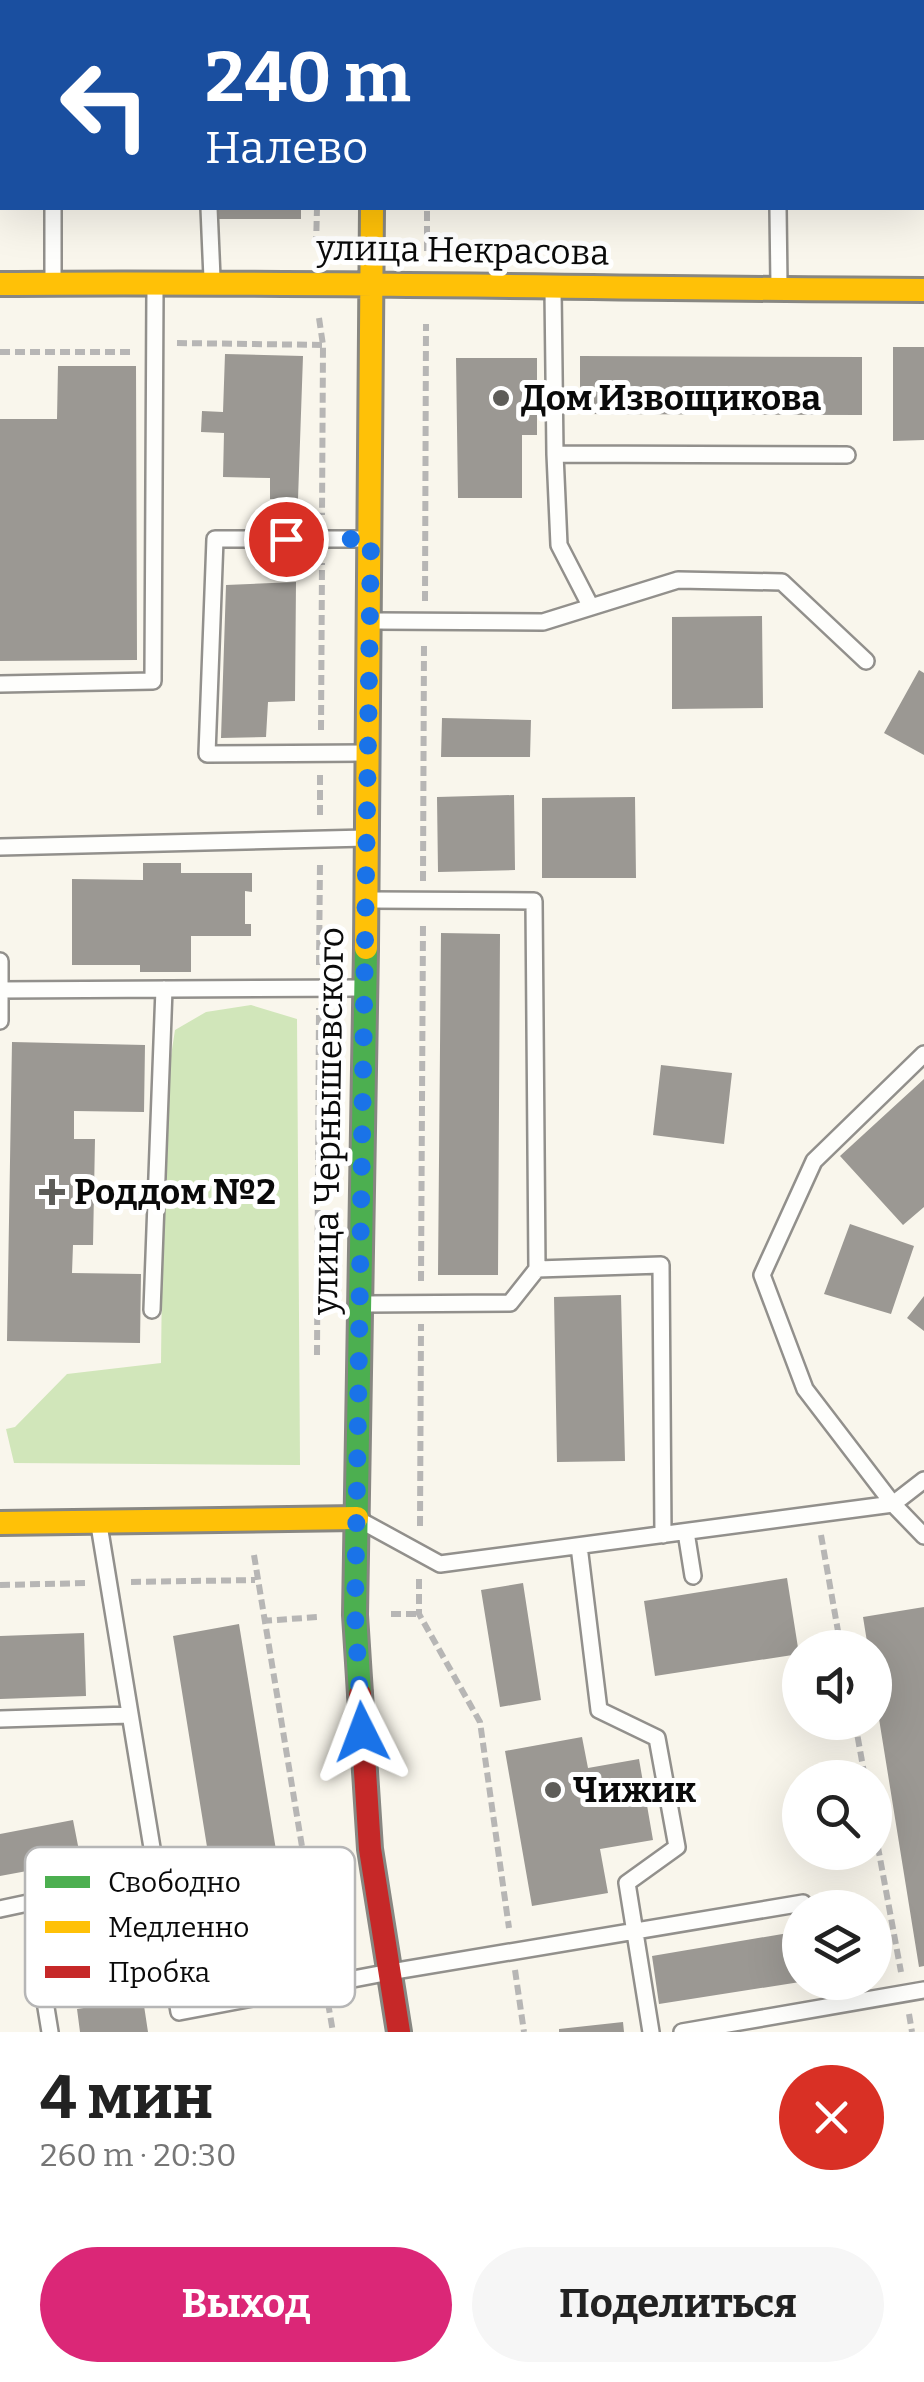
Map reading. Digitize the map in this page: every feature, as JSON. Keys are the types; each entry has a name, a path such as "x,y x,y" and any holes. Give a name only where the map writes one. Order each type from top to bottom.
{"main road":[{"name":"улица Чернышевского","path":"372,210 371,622 355,1614 370,1849 400,2032"},
{"name":"улица Некрасова","path":"0,284 212,282 426,288 924,290"},
{"path":"0,1523 357,1518"}],"lane":[{"path":"53,210 53,283"},
{"path":"209,210 212,282"},
{"path":"778,210 779,290"},
{"path":"0,684 153,681 155,282"},
{"path":"553,289 559,545 591,607"},
{"path":"554,454 847,454"},
{"path":"369,752 207,754 215,539 371,539"},
{"path":"371,622 543,622 678,580 782,582 866,661"},
{"path":"0,847 368,838"},
{"path":"360,1304 510,1304 538,1269 534,901 366,900"},
{"path":"0,961 0,1021"},
{"path":"0,990 365,988"},
{"path":"152,1310 164,989"},
{"path":"924,1054 814,1161 762,1275 804,1389 893,1504 924,1536"},
{"path":"538,1269 661,1265 663,1535"},
{"path":"357,1518 440,1564 893,1504 924,1480"},
{"path":"98,1520 152,1847"},
{"path":"686,1532 693,1576"},
{"path":"580,1546 600,1710 658,1738 677,1847 627,1883 651,2032"},
{"path":"0,1718 130,1715"},
{"path":"0,1909 25,1904"},
{"path":"355,1978 782,1907"},
{"path":"682,2032 924,1990"},
{"path":"46,2007 50,2032"},
{"path":"179,2007 180,2012 206,2007"}],"path":[{"path":"428,210 419,1614 480,1722 524,2032"},
{"path":"0,352 137,352 154,343 426,346"},
{"path":"817,1514 839,1630"},
{"path":"253,1518 255,1580 301,1847"},
{"path":"882,1870 912,2032"},
{"path":"329,2007 333,2032"}],"green space":[{"path":"251,1005 297,1019 300,1465 14,1463 6,1429 15,1427 67,1374 161,1363 164,1101 175,1030 206,1012"}],"building":[{"path":"218,210 301,210 301,219 218,219"},
{"path":"893,347 924,347 924,440 893,441"},
{"path":"225,354 303,356 298,499 270,499 270,478 223,477 224,433 201,432 202,411 223,412"},
{"path":"580,356 862,357 862,415 580,414"},
{"path":"456,358 537,358 537,435 522,435 522,498 458,498"},
{"path":"58,366 136,366 137,660 0,661 0,419 57,419"},
{"path":"296,582 295,701 268,702 266,737 221,738 226,585"},
{"path":"762,616 763,708 672,709 672,617"},
{"path":"919,670 924,673 924,755 884,733"},
{"path":"442,718 531,720 530,757 441,757"},
{"path":"514,795 515,870 438,872 437,797"},
{"path":"635,797 636,878 542,878 542,798"},
{"path":"143,863 181,863 181,873 252,873 252,892 245,891 245,924 251,924 251,936 191,936 191,972 140,972 140,965 72,965 72,879 143,880"},
{"path":"441,933 500,934 498,1275 438,1275"},
{"name":"Роддом №2","path":"12,1042 145,1045 144,1112 74,1111 74,1139 95,1139 93,1245 73,1245 72,1273 141,1274 140,1343 7,1341"},
{"path":"661,1065 732,1073 724,1144 653,1135"},
{"path":"924,1079 924,1207 903,1225 840,1156"},
{"path":"850,1224 914,1246 891,1314 824,1294"},
{"path":"621,1295 625,1461 557,1462 554,1297"},
{"path":"924,1296 924,1331 907,1318"},
{"path":"787,1578 795,1630 782,1630 782,1657 655,1676 644,1601"},
{"path":"523,1583 541,1700 500,1707 481,1590"},
{"path":"924,1607 924,1966 919,1967 892,1799 892,1760 886,1760 882,1740 892,1740 892,1630 865,1630 863,1617"},
{"path":"239,1624 276,1847 207,1847 173,1636"},
{"path":"84,1633 86,1696 0,1699 0,1636"},
{"path":"582,1737 588,1768 639,1759 653,1840 600,1849 608,1893 532,1906 505,1751"},
{"path":"73,1820 78,1847 25,1847 25,1871 0,1876 0,1834"},
{"path":"782,1934 782,1985 659,2004 652,1956"},
{"path":"144,2007 148,2032 80,2032 77,2009"},
{"path":"623,2022 624,2032 559,2032 559,2029"}],"traffic: fast":[{"path":"360,1694 355,1615 366,948"}],"traffic: slow":[{"path":"366,948 372,210"},
{"path":"0,284 924,290"},
{"path":"0,1523 357,1518"}],"traffic: jam":[{"path":"360,1694 370,1849 399,2032"}],"place":[{"name":"Дом Извощикова","path":"501,398"},
{"name":"Роддом №2","path":"52,1192"},
{"name":"Чижик","path":"553,1790"}],"route":[{"path":"286,539 371,539 355,1614 362,1732"}]}
